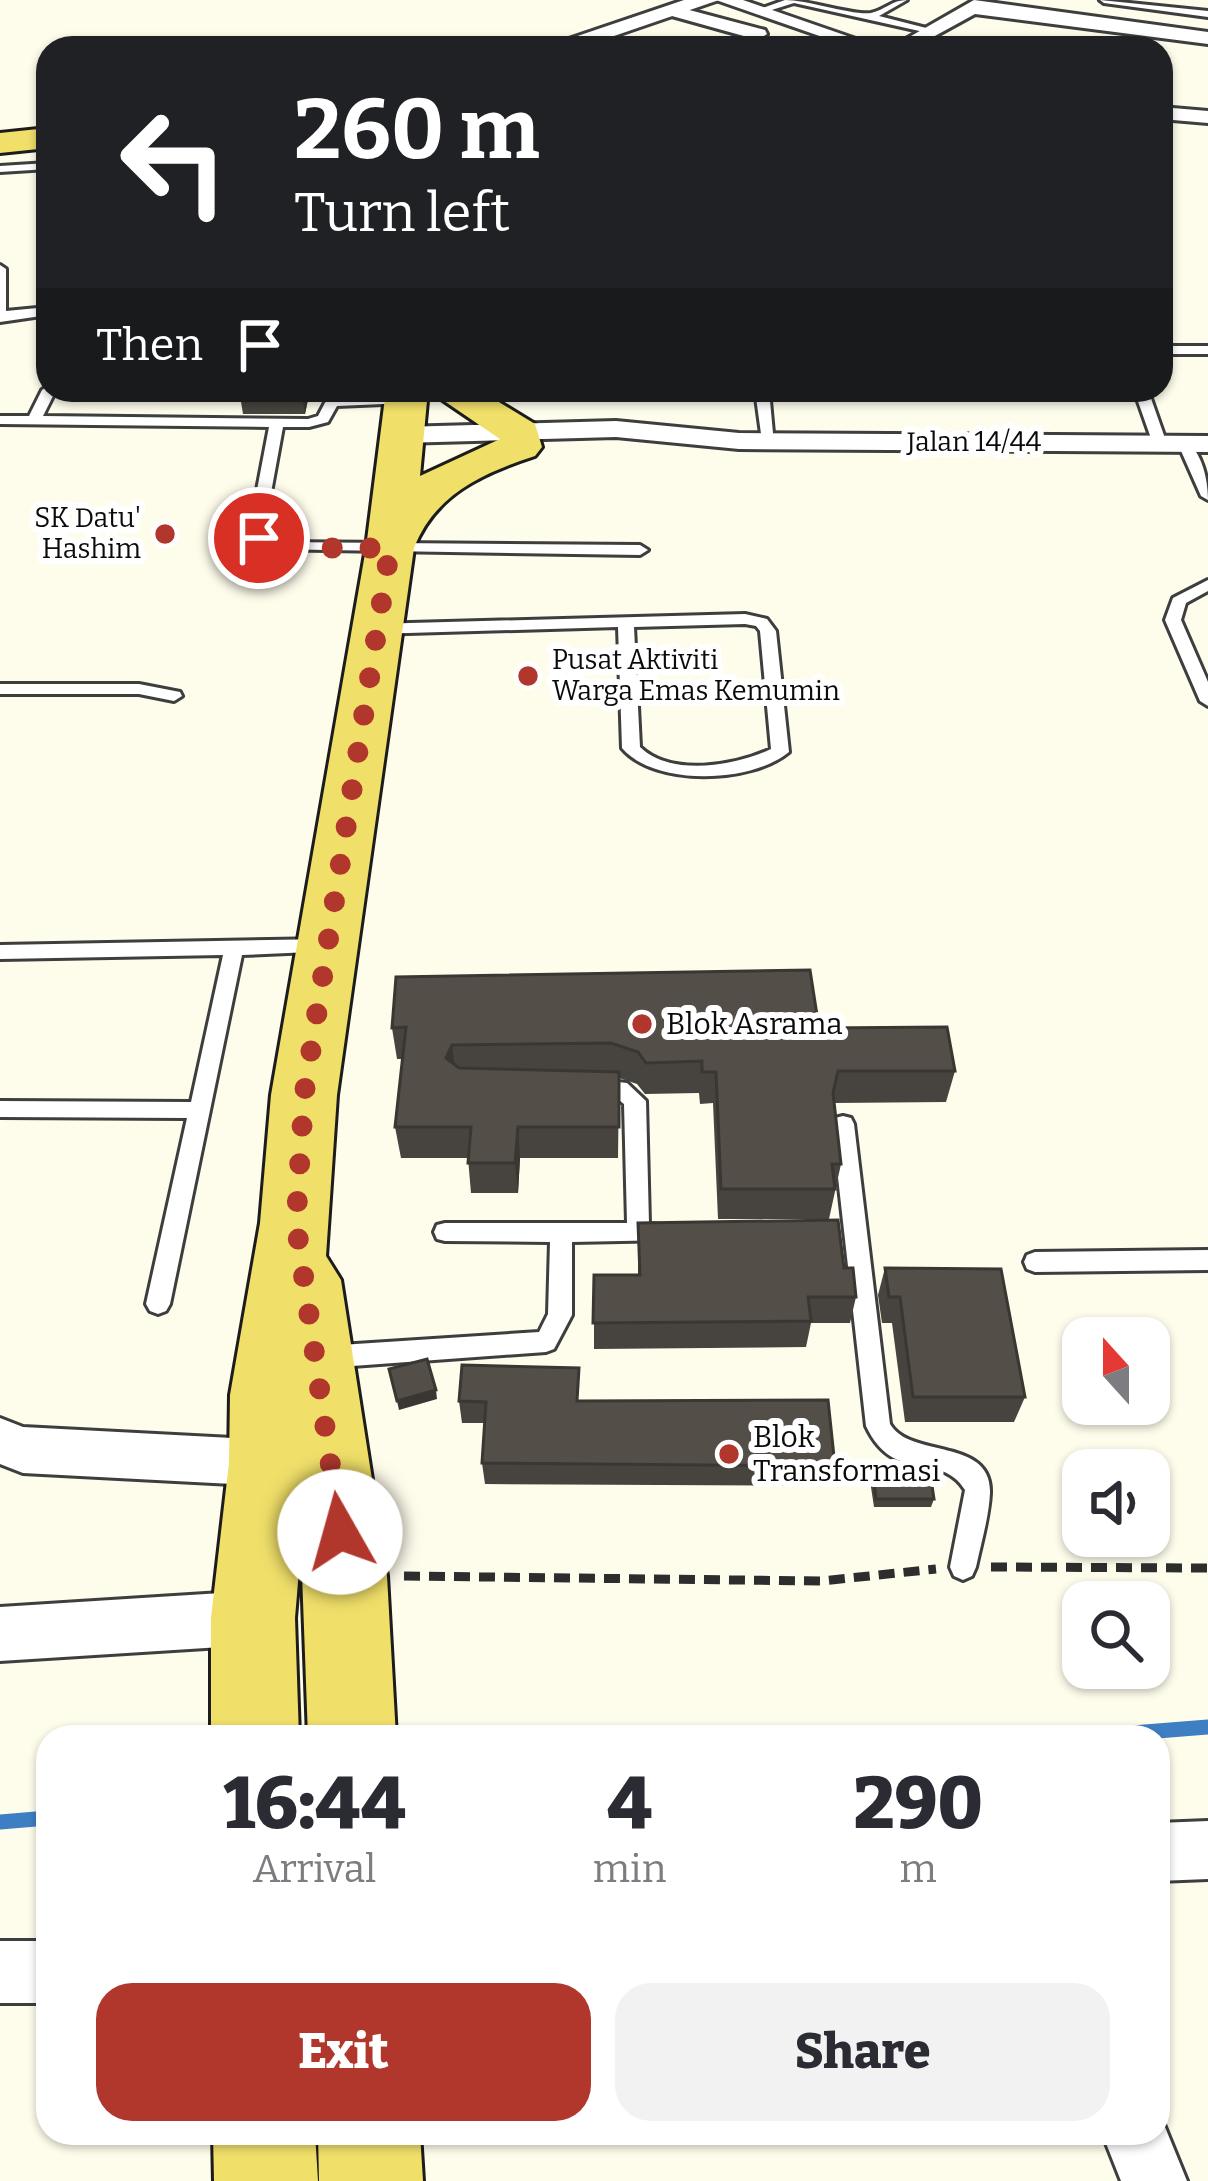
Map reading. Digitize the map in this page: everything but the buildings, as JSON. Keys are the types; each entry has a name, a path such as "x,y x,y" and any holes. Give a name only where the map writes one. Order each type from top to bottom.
{"main road":[{"path":"0,142 36,139"},
{"path":"390,548 404,516 432,487 520,440 466,402"},
{"path":"255,1725 254,1635 268,1463 268,1395 296,1223 304,1095 373,628 390,548 404,418"},
{"path":"296,1223 319,1358 347,1607 352,1725"},
{"path":"264,2145 266,2181"},
{"path":"370,2145 371,2181"}],"street":[{"path":"595,36 708,0"},
{"path":"725,0 836,36"},
{"path":"923,36 982,4 1208,38"},
{"path":"678,12 762,36"},
{"path":"1173,114 1208,117"},
{"name":"Jalan 14/44","path":"404,418 520,440 709,450 739,441 1184,444"},
{"path":"0,1442 23,1450 268,1463"},
{"path":"0,1634 254,1635"},
{"path":"1170,1852 1208,1850"},
{"path":"0,1972 36,1972"},
{"path":"1140,2145 1154,2181"}],"lane":[{"path":"870,17 903,0"},
{"path":"1104,0 1208,14"},
{"path":"766,13 785,1 806,3 933,31"},
{"path":"0,170 36,167"},
{"path":"0,268 2,316 36,312"},
{"path":"1173,350 1208,350"},
{"path":"34,420 43,402"},
{"path":"0,420 316,422 326,416 331,402"},
{"path":"359,402 404,418"},
{"path":"764,402 769,441"},
{"path":"1151,402 1184,444 1208,496"},
{"path":"277,423 259,538 279,548 640,550"},
{"path":"1208,584 1187,594 1174,610 1176,630 1201,670 1208,701"},
{"path":"373,628 745,619 766,626 780,752 744,768 665,768 636,757 631,748 626,622"},
{"path":"0,689 139,689 175,696"},
{"path":"0,952 326,946"},
{"path":"158,1304 234,948"},
{"path":"567,1087 620,1089 635,1101 638,1233"},
{"path":"0,1109 199,1110"},
{"path":"843,1124 845,1233 882,1437 902,1454 952,1459 965,1466 978,1488 963,1567"},
{"path":"445,1232 682,1233"},
{"path":"319,1358 546,1342 560,1315 561,1232"},
{"path":"1035,1262 1208,1261"}],"path":[{"path":"347,1607 821,1581 963,1567 1208,1568"}],"waterway":[{"path":"1170,1730 1208,1727"},
{"path":"0,1822 36,1819"}],"place":[{"name":"SK Datu' Hashim","path":"165,534"},
{"name":"Pusat Aktiviti Warga Emas Kemumin","path":"528,676"},
{"name":"Blok Asrama","path":"642,1024"},
{"name":"Blok Transformasi","path":"729,1454"}],"route":[{"path":"259,538 279,548 390,548 373,628 304,1095 296,1223 319,1358 340,1532"}]}
